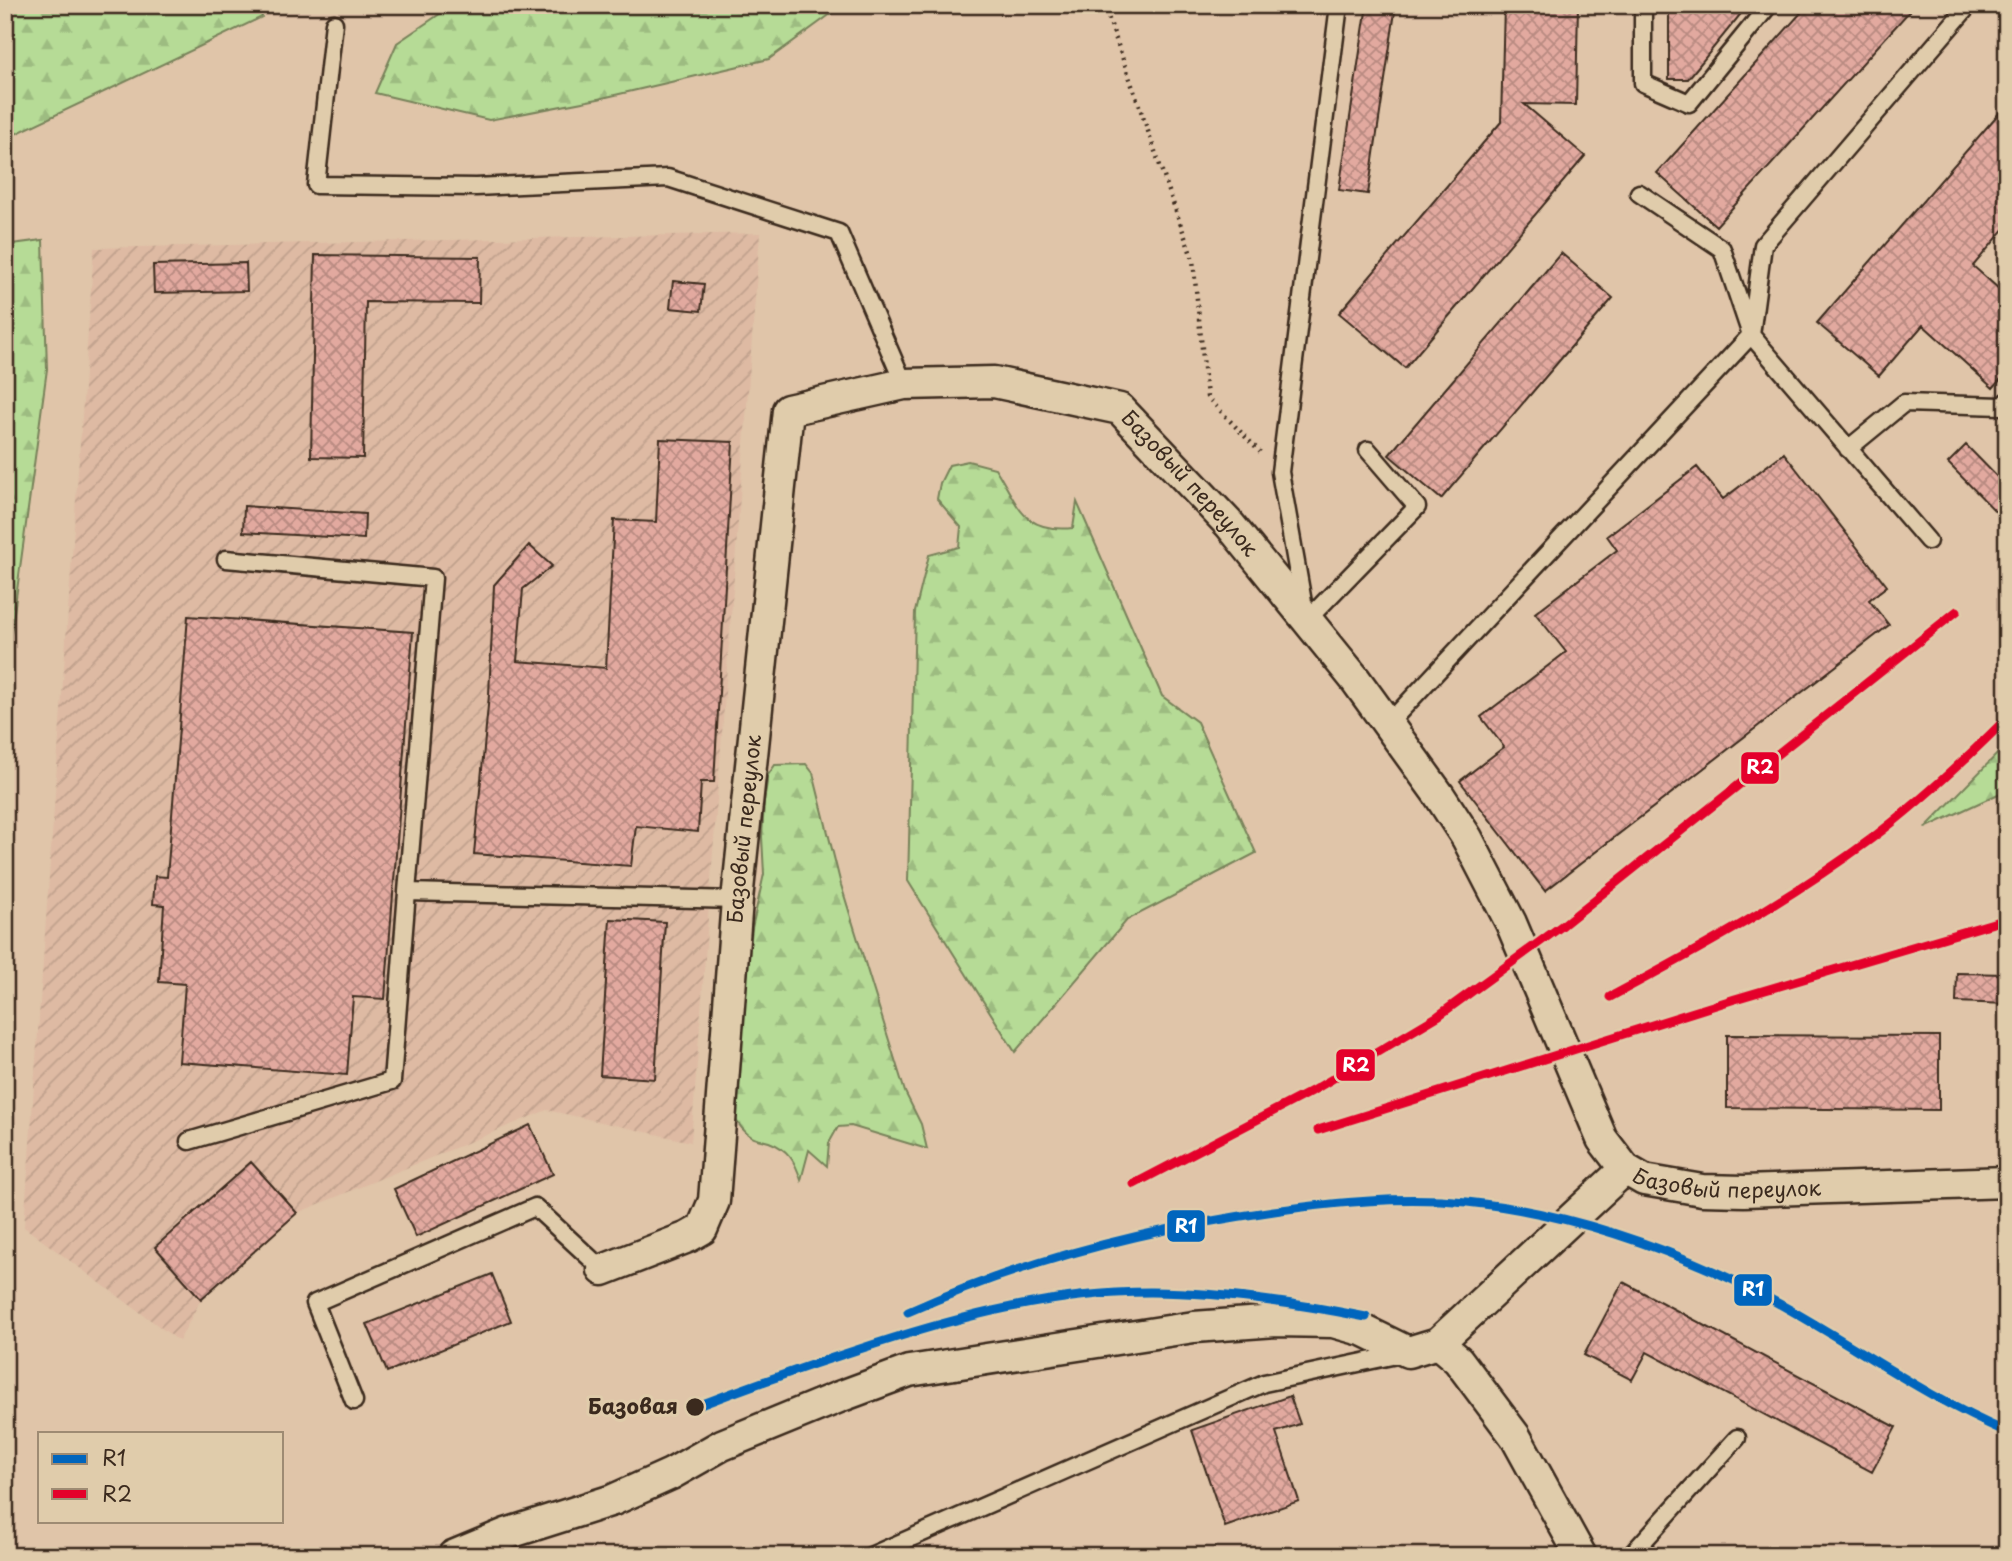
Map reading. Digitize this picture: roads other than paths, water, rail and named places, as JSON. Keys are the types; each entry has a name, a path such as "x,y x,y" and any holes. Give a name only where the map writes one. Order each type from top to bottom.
{"street":[{"name":"Базовый переулок","path":"603,1270 702,1229 710,1217 714,1201 737,900 788,410 904,384 994,382 1120,409 1230,525 1389,723 1467,838 1511,923 1555,1022 1602,1139 1625,1169 1644,1180 1673,1186 1730,1191 2007,1182"},
{"path":"453,1556 506,1534 613,1500 671,1474 722,1445 909,1371 1194,1327 1276,1321 1333,1322 1366,1331 1408,1352 1438,1343 1625,1169"},
{"path":"1438,1343 1458,1360 1515,1436 1581,1556"}],"lane":[{"path":"1307,620 1280,472 1339,5"},
{"path":"1643,5 1643,83 1689,103 1769,5"},
{"path":"1389,723 1751,335 1763,245 1969,5"},
{"path":"334,23 316,185 476,187 668,178 839,233 904,384"},
{"path":"1639,193 1722,249 1751,335 1928,541"},
{"path":"1848,449 1904,403 2002,406 2007,401"},
{"path":"1307,620 1417,507 1368,450"},
{"path":"189,1141 392,1081 433,578 226,559"},
{"path":"407,891 737,900"},
{"path":"354,1401 315,1303 535,1207 603,1270"},
{"path":"870,1556 1264,1383 1408,1352"},
{"path":"1630,1556 1737,1438"}],"place":[{"name":"Базовая","path":"695,1407"}]}
